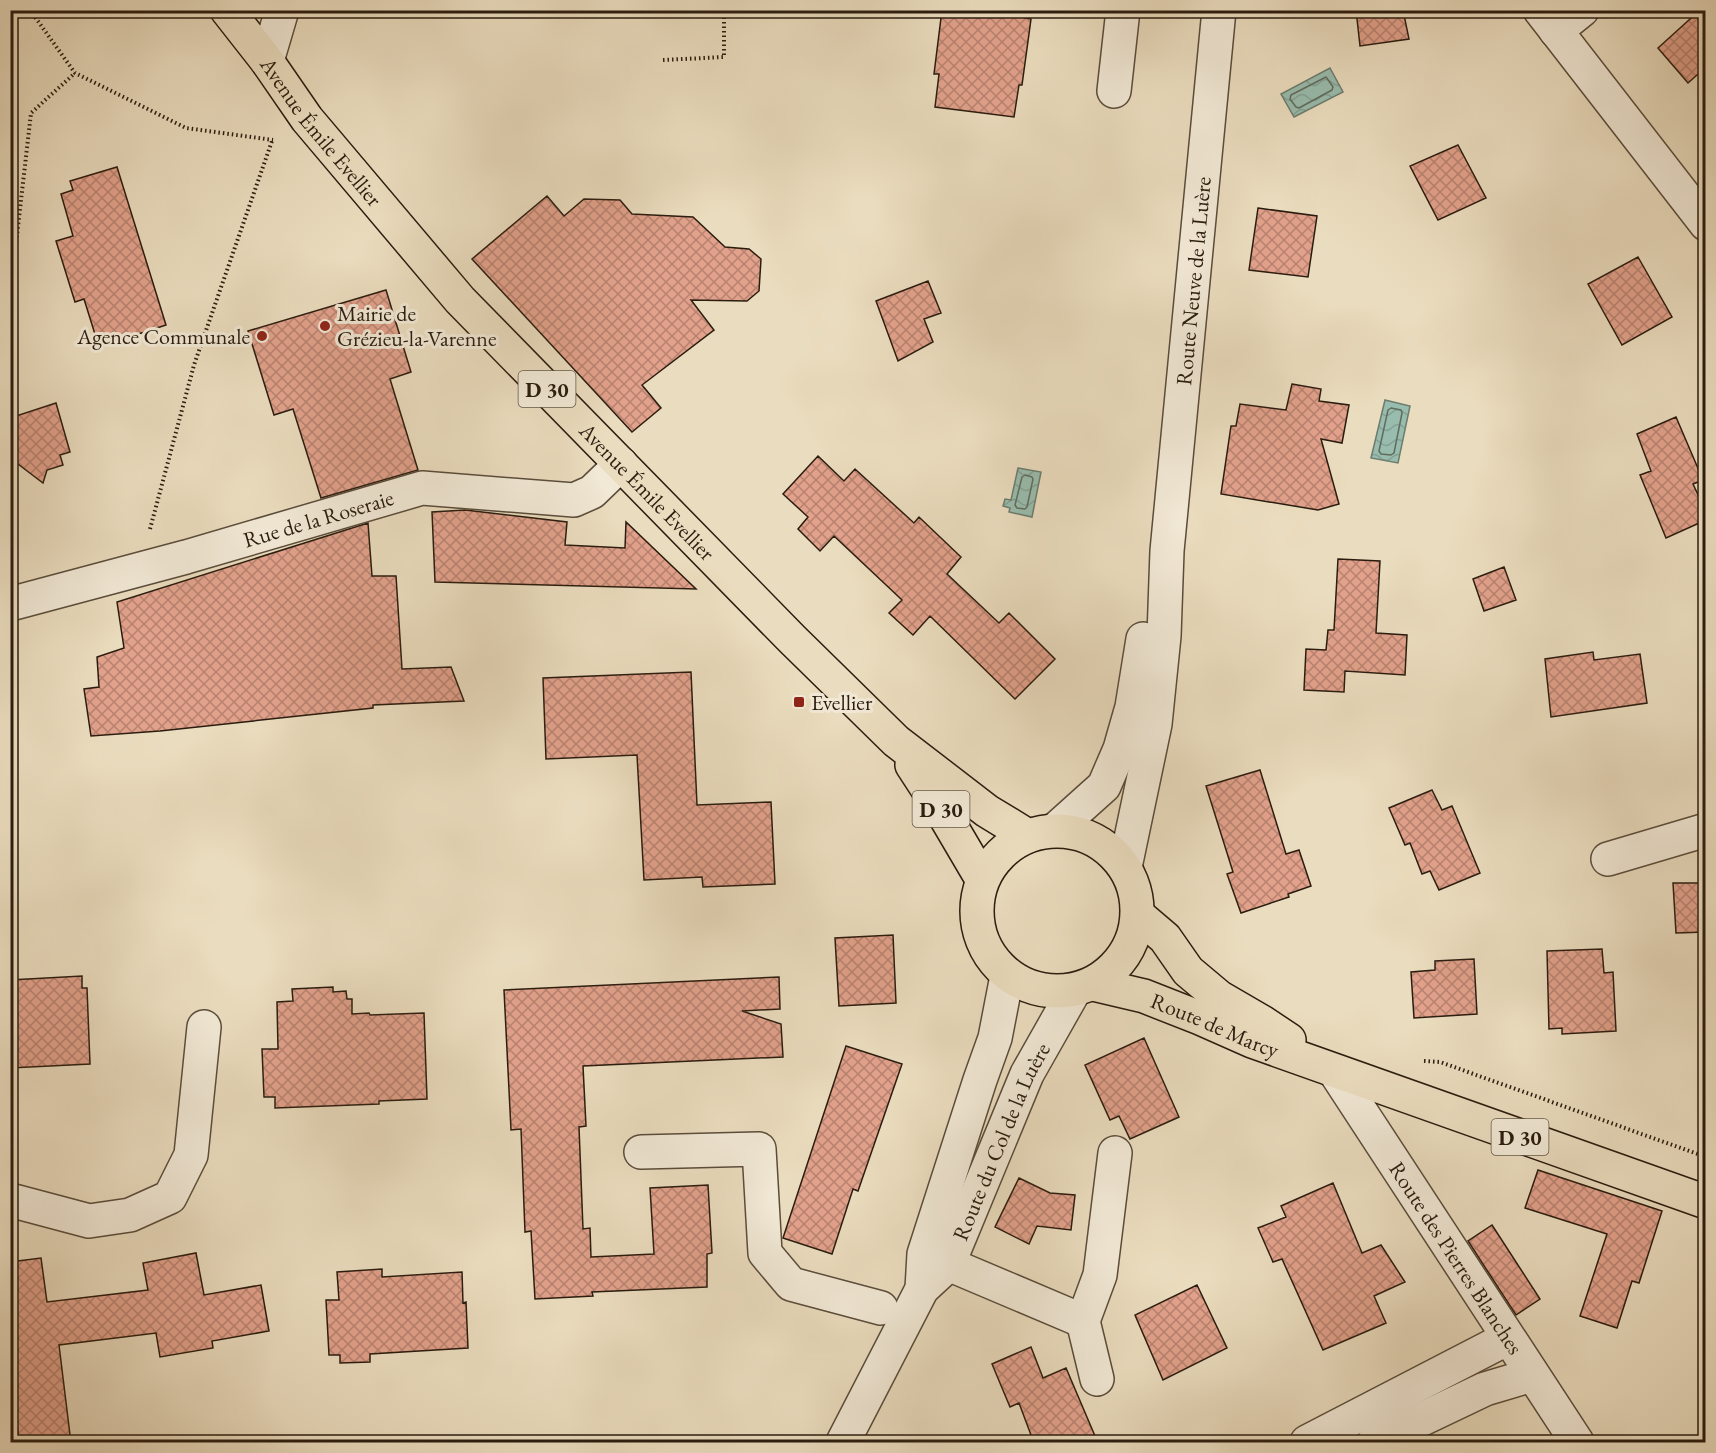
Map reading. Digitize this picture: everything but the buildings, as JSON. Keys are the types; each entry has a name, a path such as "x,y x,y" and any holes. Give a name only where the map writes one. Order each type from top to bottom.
{"main road":[{"name":"Avenue Émile Evellier","path":"227,10 267,61 307,119 460,300 792,639 896,741 987,811 1041,833"},
{"name":"Avenue Émile Evellier","path":"896,741 942,811 982,879"},
{"path":"1041,833 1082,834 1106,847 1125,867 1135,890 1138,915 1132,943 1116,967 1084,987 1051,992 1028,987 1007,976 984,948 976,914 982,879 1000,853 1041,833"},
{"name":"Route de Marcy","path":"1138,915 1164,938 1188,971 1219,998 1262,1022 1335,1072"},
{"name":"Route de Marcy","path":"1084,987 1144,996 1252,1041 1335,1072 1706,1202"}],"street":[{"path":"267,61 282,10"},
{"path":"1114,92 1122,10"},
{"name":"Route Neuve de la Luère","path":"1125,867 1155,724 1164,636 1167,550 1219,10"},
{"path":"1582,10 1548,21 1706,224"},
{"name":"Rue de la Roseraie","path":"10,604 186,557 422,488 574,500 592,492 621,464"},
{"name":"Route Neuve de la Luère","path":"1041,833 1104,786 1120,749 1132,707 1141,648 1167,550"},
{"path":"1608,859 1706,830"},
{"name":"Route du Col de la Luère","path":"936,1259 995,1038 1007,976"},
{"name":"Route du Col de la Luère","path":"843,1443 922,1289 1027,1074 1084,987"},
{"path":"10,1200 89,1221 130,1215 170,1197 191,1155 204,1027"},
{"name":"Route des Pierres Blanches","path":"1335,1072 1577,1443"},
{"path":"640,1152 759,1149 765,1253 791,1284 881,1308"},
{"path":"1097,1379 1083,1321 1100,1275 1114,1153"},
{"path":"936,1259 1083,1321"},
{"path":"1307,1443 1508,1338"},
{"path":"1374,1443 1485,1389 1532,1375"}],"path":[{"path":"30,10 75,73 186,128 272,141"},
{"path":"663,60 724,57 724,10"},
{"path":"10,271 13,270 31,114 75,73"},
{"path":"140,569 194,364 272,141 307,119"},
{"path":"1416,1061 1440,1062 1706,1157"}],"water":[{"path":"1330,68 1343,92 1294,117 1281,94"},
{"path":"1385,400 1410,406 1398,463 1371,458"},
{"path":"1018,468 1041,472 1032,517 1009,512 1010,508 1003,506 1005,499 1011,500"}],"place":[{"name":"Mairie de Grézieu-la-Varenne","path":"325,326"},
{"name":"Agence Communale","path":"262,336"},
{"name":"Evellier","path":"799,702"}]}
